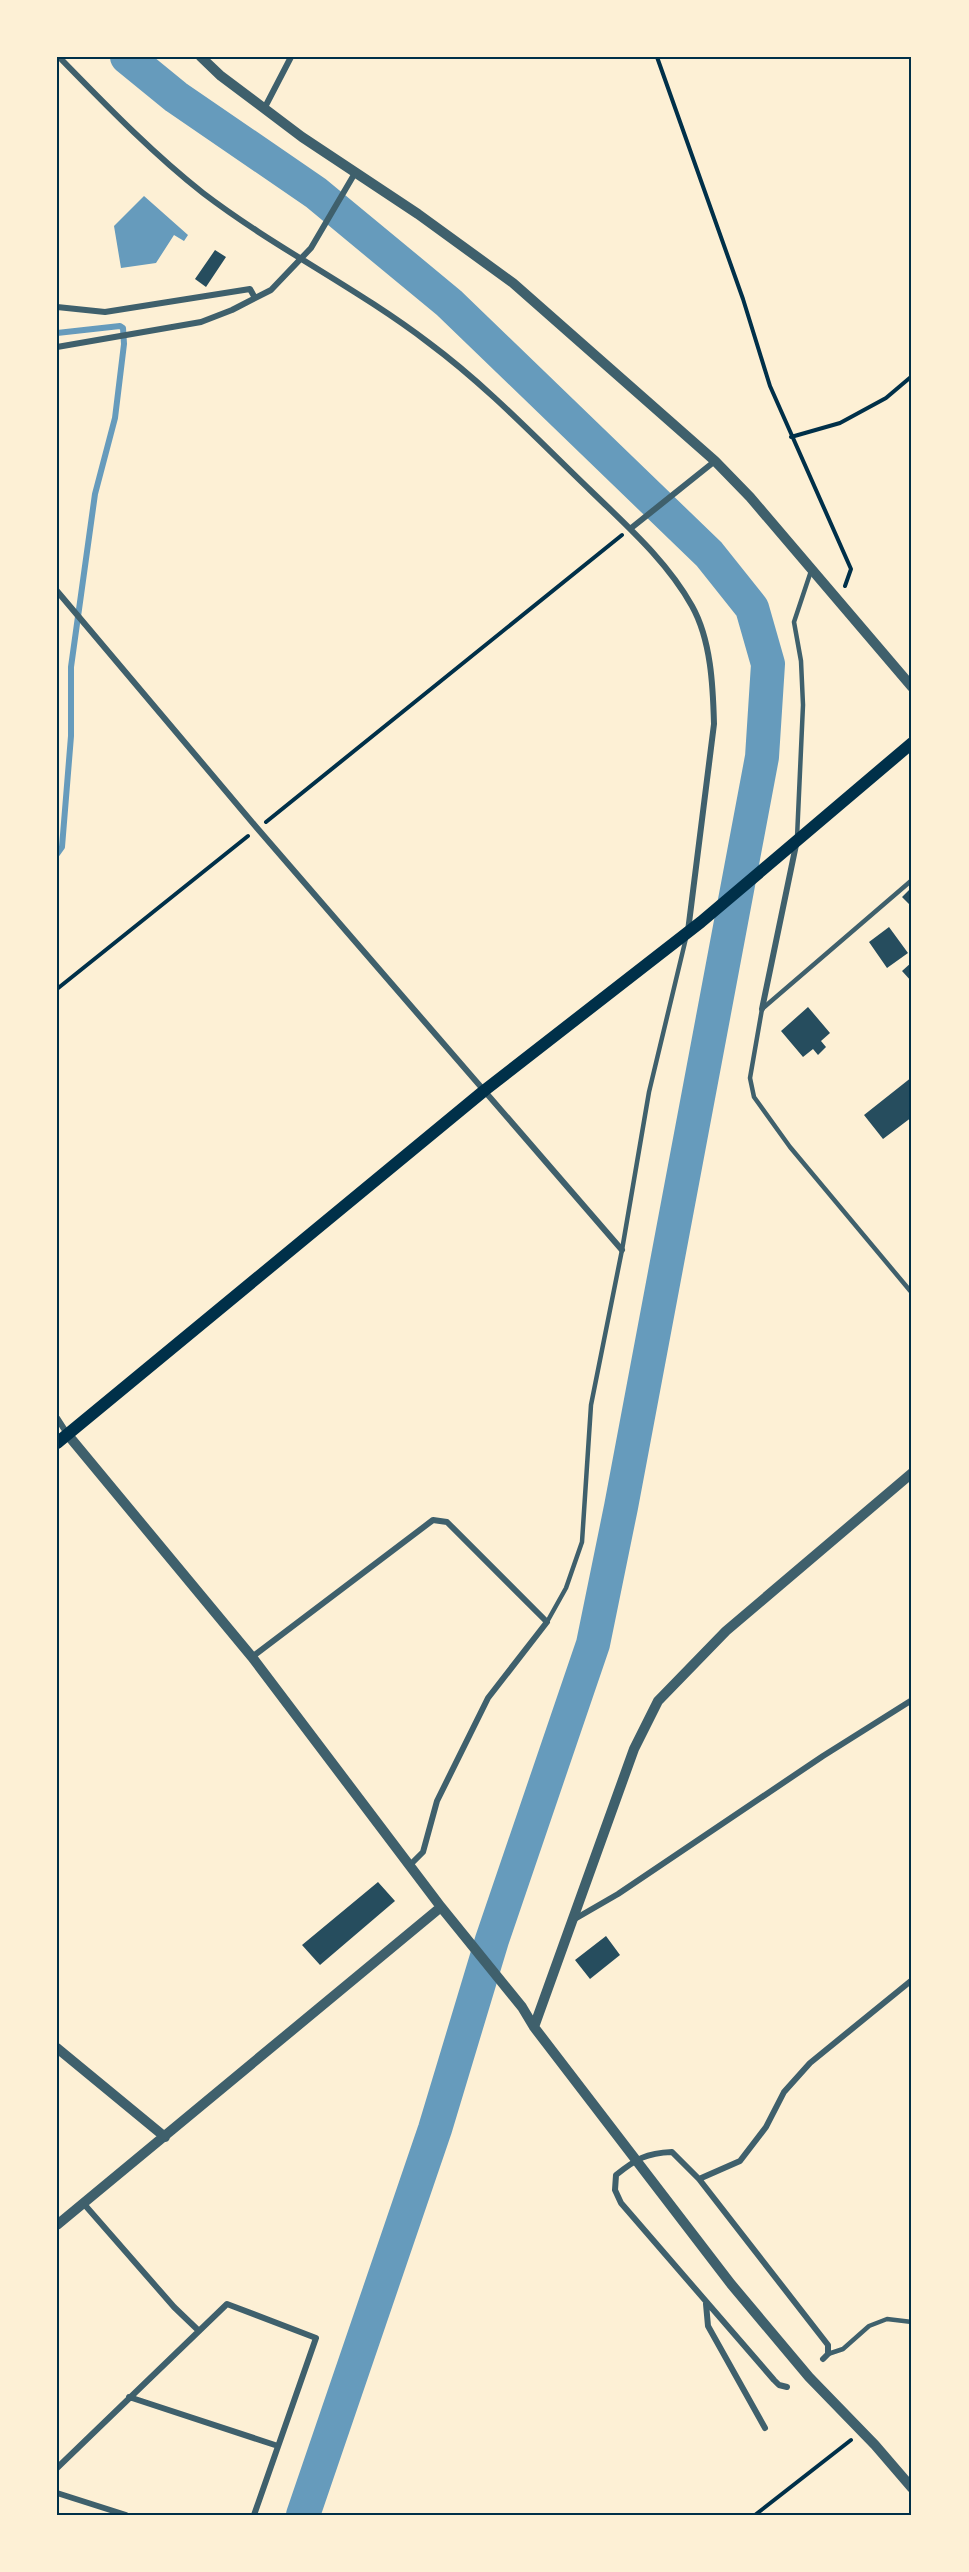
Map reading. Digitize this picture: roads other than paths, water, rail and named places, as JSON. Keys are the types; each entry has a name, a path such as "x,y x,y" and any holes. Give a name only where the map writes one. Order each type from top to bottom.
{"main road":[{"path":"57,1443 485,1090 701,922 784,849 912,743"}],"street":[{"path":"59,57 126,125 203,193 430,343 515,417 630,529 675,579 693,607 700,625 707,652 713,695 714,724 688,932"},
{"path":"201,57 264,110 418,214 513,283 715,461 750,497 838,603 868,633 912,687"},
{"path":"264,110 291,57"},
{"path":"57,347 201,322 271,290 311,248 355,173"},
{"path":"57,307 105,312 250,289 255,298"},
{"path":"630,529 715,461"},
{"path":"57,591 257,828 621,1250"},
{"path":"762,1009 797,838"},
{"path":"57,1418 68,1435 252,1658 441,1907 522,2007 534,2027 731,2284 808,2377 875,2445 912,2488"},
{"path":"534,2027 634,1749 658,1701 726,1631 912,1473"},
{"path":"252,1658 433,1520 447,1522 547,1622 488,1698 437,1801 423,1852 410,1865"},
{"path":"573,1921 618,1894 823,1756 912,1700"},
{"path":"57,2224 441,1907"},
{"path":"699,2179 740,2161 766,2127 784,2092 810,2063 912,1980"},
{"path":"57,2048 165,2137"},
{"path":"787,2387 779,2385 774,2380 621,2203 615,2190 616,2175 636,2159 655,2153 672,2152 699,2179 828,2345 825,2357"},
{"path":"84,2204 174,2307 199,2331"},
{"path":"706,2303 708,2326 765,2428"},
{"path":"57,2468 227,2304 316,2338 254,2515"},
{"path":"129,2397 278,2446"},
{"path":"57,2493 126,2515"}],"lane":[{"path":"797,838 803,705 801,661 794,622 811,570"},
{"path":"912,880 762,1009 750,1077 754,1097 790,1147 912,1293"},
{"path":"547,1622 566,1588 582,1542 591,1405 649,1092 688,932"},
{"path":"825,2357 843,2349 869,2326 887,2319 912,2322"}],"water":[{"path":"144,196 188,235 184,241 174,235 156,263 121,268 114,226"}],"waterway":[{"path":"127,57 176,97 316,193 449,303 709,554 752,608 768,664 762,757 621,1507 593,1644 492,1940 435,2129 303,2515"},
{"path":"57,333 120,326 123,328 124,344 115,418 95,494 71,667 71,736 62,847 57,854"}]}
